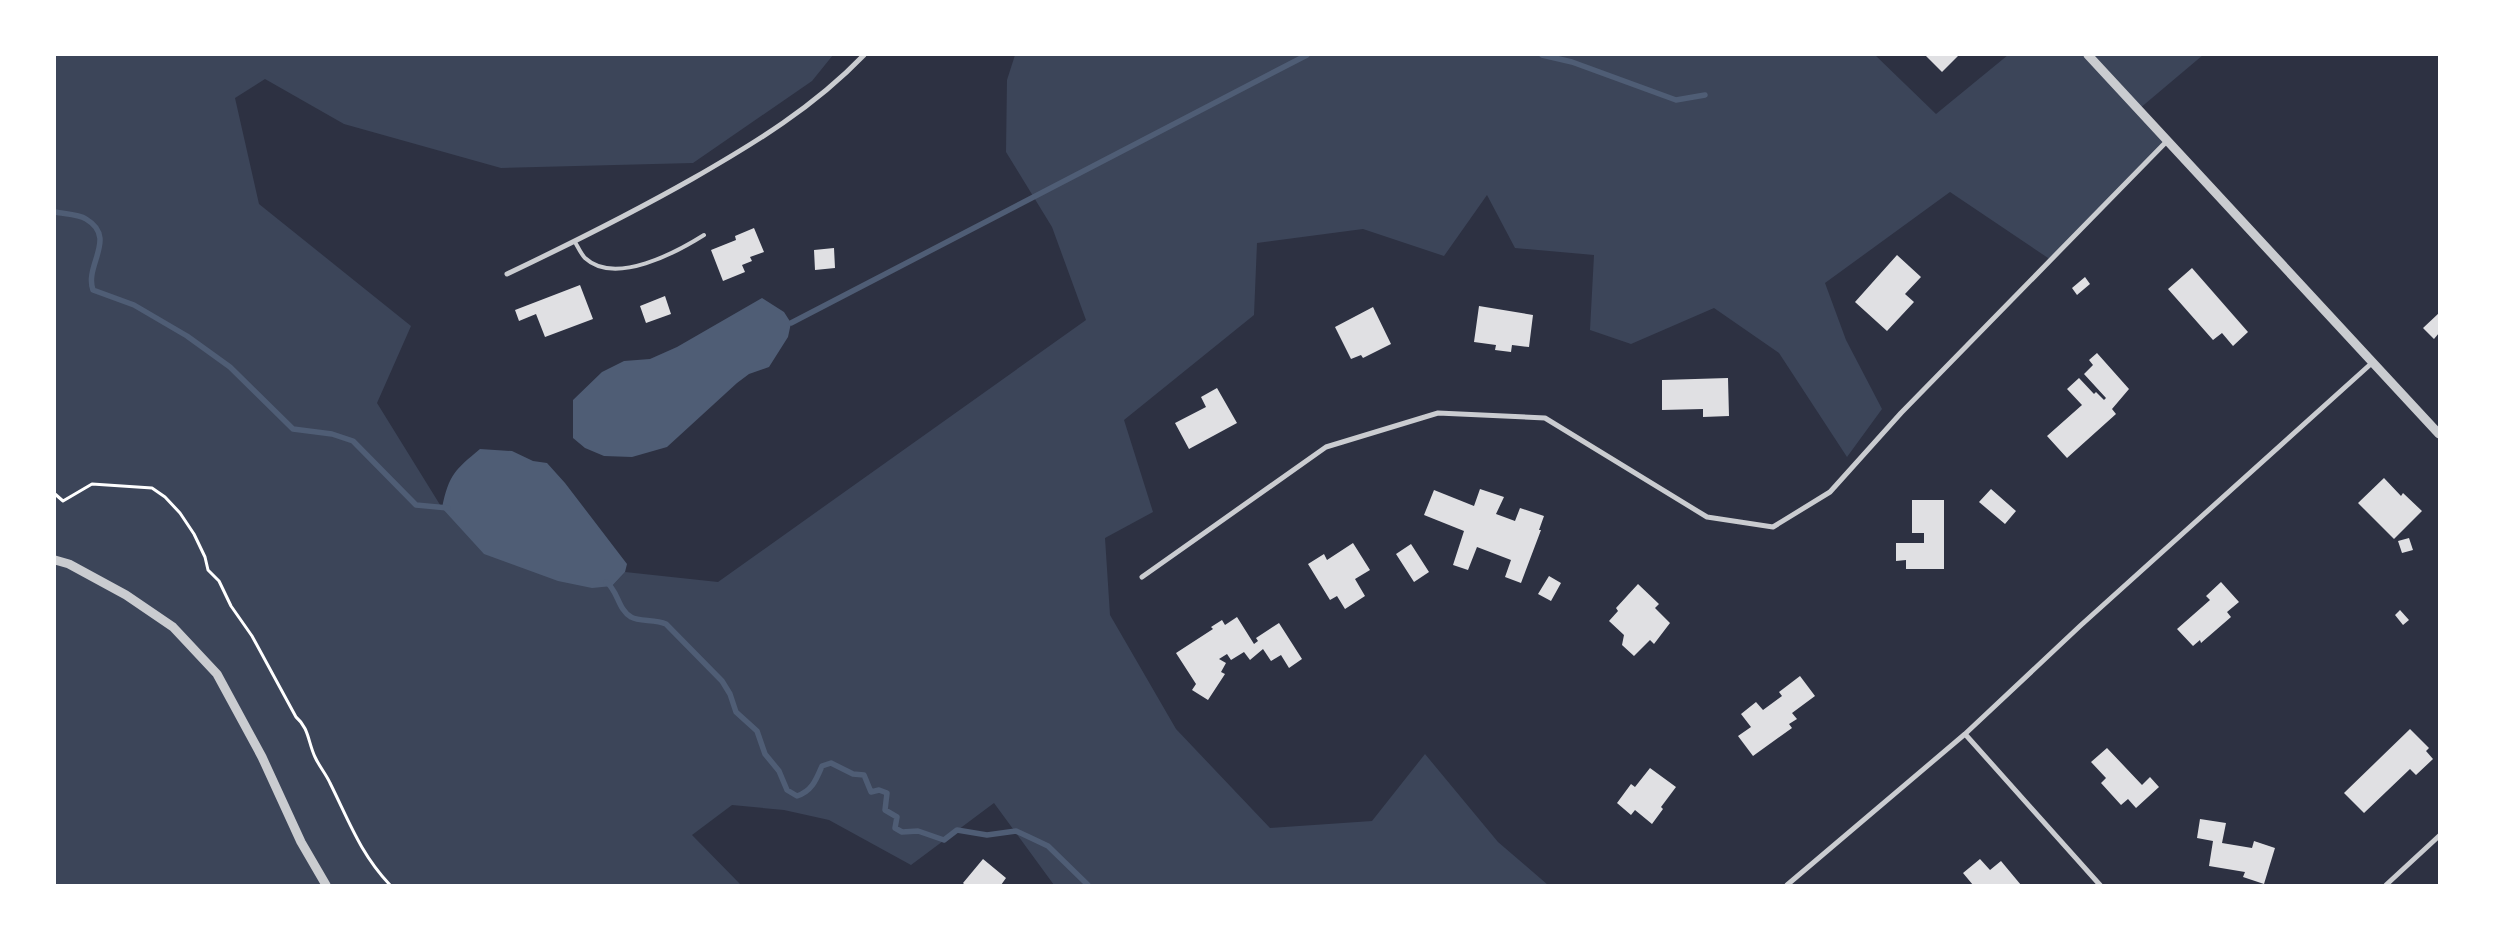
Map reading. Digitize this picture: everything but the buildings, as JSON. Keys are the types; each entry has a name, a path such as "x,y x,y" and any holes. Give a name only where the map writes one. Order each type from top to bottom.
{"street":[{"path":"507,274 575,242 661,197 777,128 827,91 864,55"},
{"path":"2088,55 2439,434"},
{"path":"1142,577 1326,447 1438,413 1544,418 1707,517 1773,527 1830,492 1902,412 2168,140"},
{"path":"1787,885 1965,734 2080,626 2373,362"},
{"path":"55,560 69,564 126,594 166,622 217,674 262,757 301,842 326,885"},
{"path":"1965,734 2100,885"},
{"path":"2386,885 2439,836"}],"lane":[{"path":"575,242 585,258 597,266 618,269 648,264 704,235"}],"path":[{"path":"55,494 63,501 92,484 152,488 165,497 180,513 205,557 208,570 219,582 252,636 296,716 305,725 315,757 330,781 358,843 372,866 390,885"}],"shaded area":[{"path":"55,55 833,55 812,81 693,163 501,168 344,124 265,79 235,98 259,204 411,326 377,403 442,508 612,586 625,572 718,582 1086,320 1052,227 1006,152 1007,80 1015,55 1875,55 1936,114 2008,55 2203,55 2139,109 2168,140 2051,260 1950,192 1825,283 1846,340 1882,409 1847,457 1779,353 1714,308 1631,344 1590,330 1594,255 1515,248 1487,195 1444,256 1363,229 1257,243 1254,315 1124,420 1153,512 1105,538 1110,615 1176,729 1270,828 1372,821 1425,754 1498,842 1548,885 1054,885 994,803 911,865 829,820 784,810 732,805 692,835 741,885 55,885"},
{"path":"762,298 784,312 791,323 788,337 769,367 749,374 737,383 667,447 632,457 604,456 585,448 573,438 573,400 602,372 624,361 650,359 677,347"},
{"path":"480,449 512,451 533,461 547,463 565,483 627,564 625,572 612,586 592,588 558,581 484,554 442,508 447,487 454,474 464,462"}],"waterway":[{"path":"791,323 1307,55"},
{"path":"1542,55 1572,62 1676,100 1705,95"},
{"path":"55,212 83,217 95,226 100,243 91,281 93,290 134,305 187,336 230,367 293,429 332,434 353,441 416,505 448,508"},
{"path":"606,582 627,614 634,619 666,624 722,681 730,694 736,712 757,731 765,754 779,771 787,790 797,796 802,794 813,784 822,766 831,763 853,774 864,775 871,792 879,790 887,793 885,810 897,817 895,828 902,832 918,831 944,840 957,830 987,835 1016,831 1048,846 1088,885"}]}
